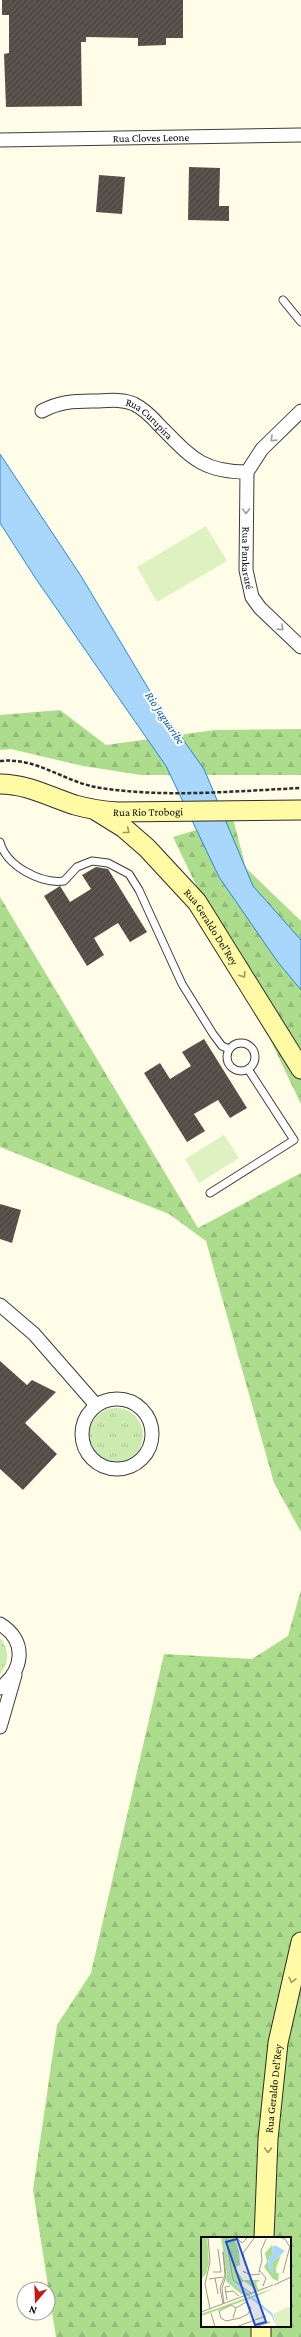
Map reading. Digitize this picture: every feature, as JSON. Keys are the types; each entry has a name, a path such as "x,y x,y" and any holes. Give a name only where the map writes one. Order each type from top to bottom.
{"main road":[{"name":"Rua Rio Trobogi","path":"0,785 10,784 32,789 95,810 167,812 301,810"},
{"name":"Rua Geraldo Del'Rey","path":"95,810 124,828 147,848 197,902 301,1069"},
{"name":"Rua Geraldo Del'Rey","path":"264,2237 268,2139 278,2043 301,1942"}],"street":[{"name":"Rua Cloves Leone","path":"0,140 301,135"},
{"name":"Rua Curupira","path":"42,411 65,402 120,400 133,404 145,411 196,460 210,468 225,472 247,472"},
{"path":"247,472 262,449 301,411"},
{"name":"Rua Pankararé","path":"247,472 248,583 252,597 260,608 301,647"},
{"path":"0,1305 34,1334 96,1405"},
{"path":"118,1398 129,1401 139,1407 147,1416 151,1426 152,1438 149,1449 142,1458 133,1465 122,1469 104,1466 90,1457 84,1447 81,1436 83,1424 88,1414 96,1405 106,1400 118,1398"},
{"path":"0,1624 13,1636 18,1646 19,1658 0,1727"},
{"path":"0,1688 10,1681 17,1669"}],"lane":[{"path":"283,300 301,322"},
{"path":"0,842 1,847 15,865 47,880 64,881 77,867 92,861 108,863 129,874 139,890 182,984 213,1034 222,1046 229,1049"},
{"path":"238,1043 248,1046 254,1055 252,1065 248,1069 238,1071 229,1065 227,1054 229,1049 238,1043"},
{"path":"210,1193 294,1140 248,1069"}],"path":[{"path":"0,761 21,760 100,788 155,792 301,788"}],"green space":[{"path":"206,526 227,561 157,602 137,567"},
{"path":"60,710 106,745 215,730 301,729 301,775 141,775 83,766 11,749 0,750 0,715"},
{"path":"233,819 246,868 301,921 301,1104 173,837"},
{"path":"0,897 198,1228 301,1173 301,1532 274,1483 206,1241 169,1214 0,1147"},
{"path":"224,1135 239,1158 199,1183 185,1159"},
{"path":"111,1408 121,1408 131,1412 139,1420 143,1430 143,1440 139,1450 131,1458 121,1462 111,1462 101,1458 93,1450 89,1440 89,1430 93,1420 101,1412"},
{"path":"301,1590 301,2337 56,2337 53,2321 56,2321 56,2281 47,2281 33,2190 57,2025 91,1973 164,1654 252,1659 288,1636"},
{"path":"0,1638 7,1652 7,1660 0,1674"}],"water":[{"name":"Rio Jaguaribe","path":"0,454 81,576 157,703 204,769 253,886 301,940 301,990 277,961 219,877 166,766 36,579 0,523"}],"building":[{"path":"2,0 183,0 183,38 166,38 166,45 138,46 138,38 86,37 86,42 81,42 82,106 6,107 4,54 9,53 9,15 2,15"},
{"path":"189,167 220,168 219,206 229,206 229,221 188,220"},
{"path":"99,175 125,177 122,214 96,212"},
{"path":"96,867 108,869 147,932 130,942 118,923 94,938 104,955 87,966 44,896 60,886 70,902 91,889 82,875"},
{"path":"204,1039 247,1108 230,1118 218,1100 194,1114 205,1131 187,1142 144,1073 160,1063 170,1079 191,1066 182,1052"},
{"path":"0,1204 21,1210 12,1243 0,1239"},
{"path":"0,1361 27,1385 32,1380 56,1392 25,1423 57,1454 23,1490 0,1469"}]}
